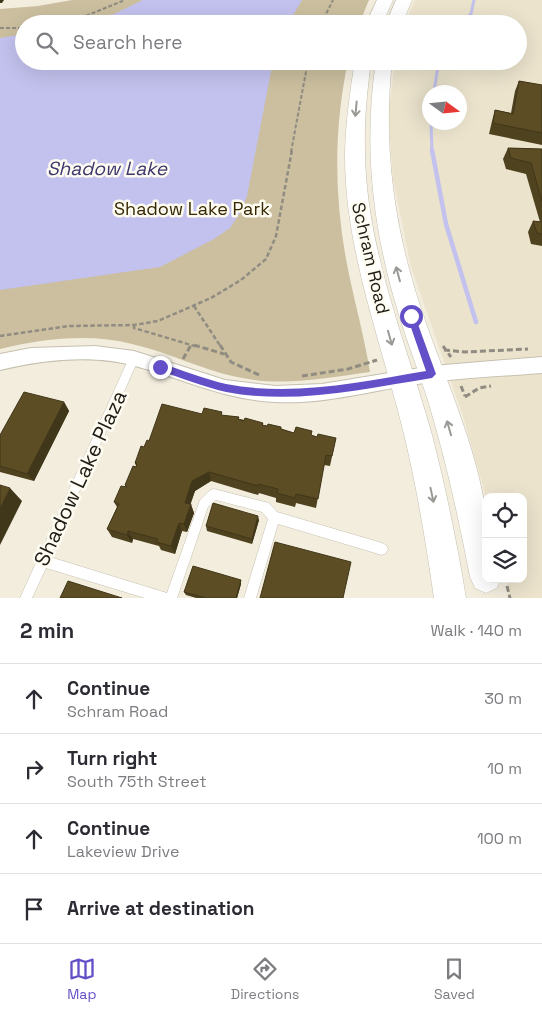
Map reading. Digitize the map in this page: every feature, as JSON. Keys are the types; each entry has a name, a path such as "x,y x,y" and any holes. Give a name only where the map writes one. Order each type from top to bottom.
{"main road":[{"path":"378,15 384,0"},
{"path":"398,15 404,0"},
{"name":"Schram Road","path":"362,70 354,125 356,195 374,284 427,471 450,598"},
{"name":"Schram Road","path":"383,70 377,106 378,164 388,230 401,286 432,374 464,480 482,560"},
{"name":"Schram Road","path":"487,583 490,598"}],"street":[{"path":"0,362 31,355 75,352 134,358 201,382 260,393 322,392 539,357"}],"lane":[{"name":"Shadow Lake Plaza","path":"26,598 134,358"},
{"path":"171,598 204,504 214,494 265,507 274,517 382,549"},
{"path":"250,598 274,517"},
{"path":"43,560 164,598"}],"path":[{"path":"88,15 125,0"},
{"path":"326,15 333,0"},
{"path":"0,28 15,28"},
{"path":"0,336 69,326 134,326 158,321 194,306 241,280 259,266 270,252 279,224 306,70"},
{"path":"194,306 224,354 238,367 265,376"},
{"path":"134,326 134,328 224,354"},
{"path":"448,350 539,357"},
{"path":"293,377 348,369 382,358"},
{"path":"465,396 480,388 499,385"},
{"path":"507,583 510,598"}],"shaded area":[{"path":"415,0 542,0 542,598 510,598 507,583 527,583 527,493 485,493 463,416 411,267 393,179 389,110 394,70 527,70 527,15 409,15"}],"green space":[{"name":"Shadow Lake Park","path":"72,0 369,0 363,15 15,15 15,70 346,70 338,135 339,210 346,259 370,372 320,379 254,380 224,374 145,347 100,339 49,340 0,349 0,9 38,6"}],"water":[{"path":"143,0 302,0 293,15 110,15"},
{"name":"Shadow Lake","path":"15,36 15,70 271,70 247,196 240,213 230,228 214,239 160,267 0,290 0,38"}],"building":[{"path":"519,81 542,85 542,133 493,123 495,110 513,114"},
{"path":"508,148 542,149 542,201 531,163 511,158"},
{"path":"533,221 542,222 542,234 537,233"},
{"path":"24,392 64,402 27,474 0,466 0,435"},
{"path":"162,404 202,414 204,408 222,412 221,415 239,417 238,419 244,421 245,418 263,423 262,425 267,426 268,424 281,427 281,429 294,433 296,427 312,431 311,435 317,437 318,434 336,438 332,456 326,455 318,499 296,494 295,498 277,493 278,489 258,484 258,486 209,472 192,481 185,503 191,504 184,524 179,523 171,546 156,542 158,539 128,531 127,535 107,529 119,504 114,502 121,486 127,487 125,485 133,466 136,467 137,464 135,463 141,446 144,447 147,440 149,441"},
{"path":"0,485 10,488 0,508"},
{"path":"213,503 258,516 252,539 206,526"},
{"path":"275,542 351,562 343,598 260,598"},
{"path":"193,566 241,580 236,598 206,598 184,592"},
{"path":"68,581 122,598 60,598"}],"waterway":[{"path":"470,15 474,0"},
{"path":"435,85 437,70"},
{"path":"431,130 432,152"},
{"path":"432,150 446,224 476,322"}],"route":[{"path":"160,367 201,382 225,388 276,394 322,392 432,374 411,316"}]}
